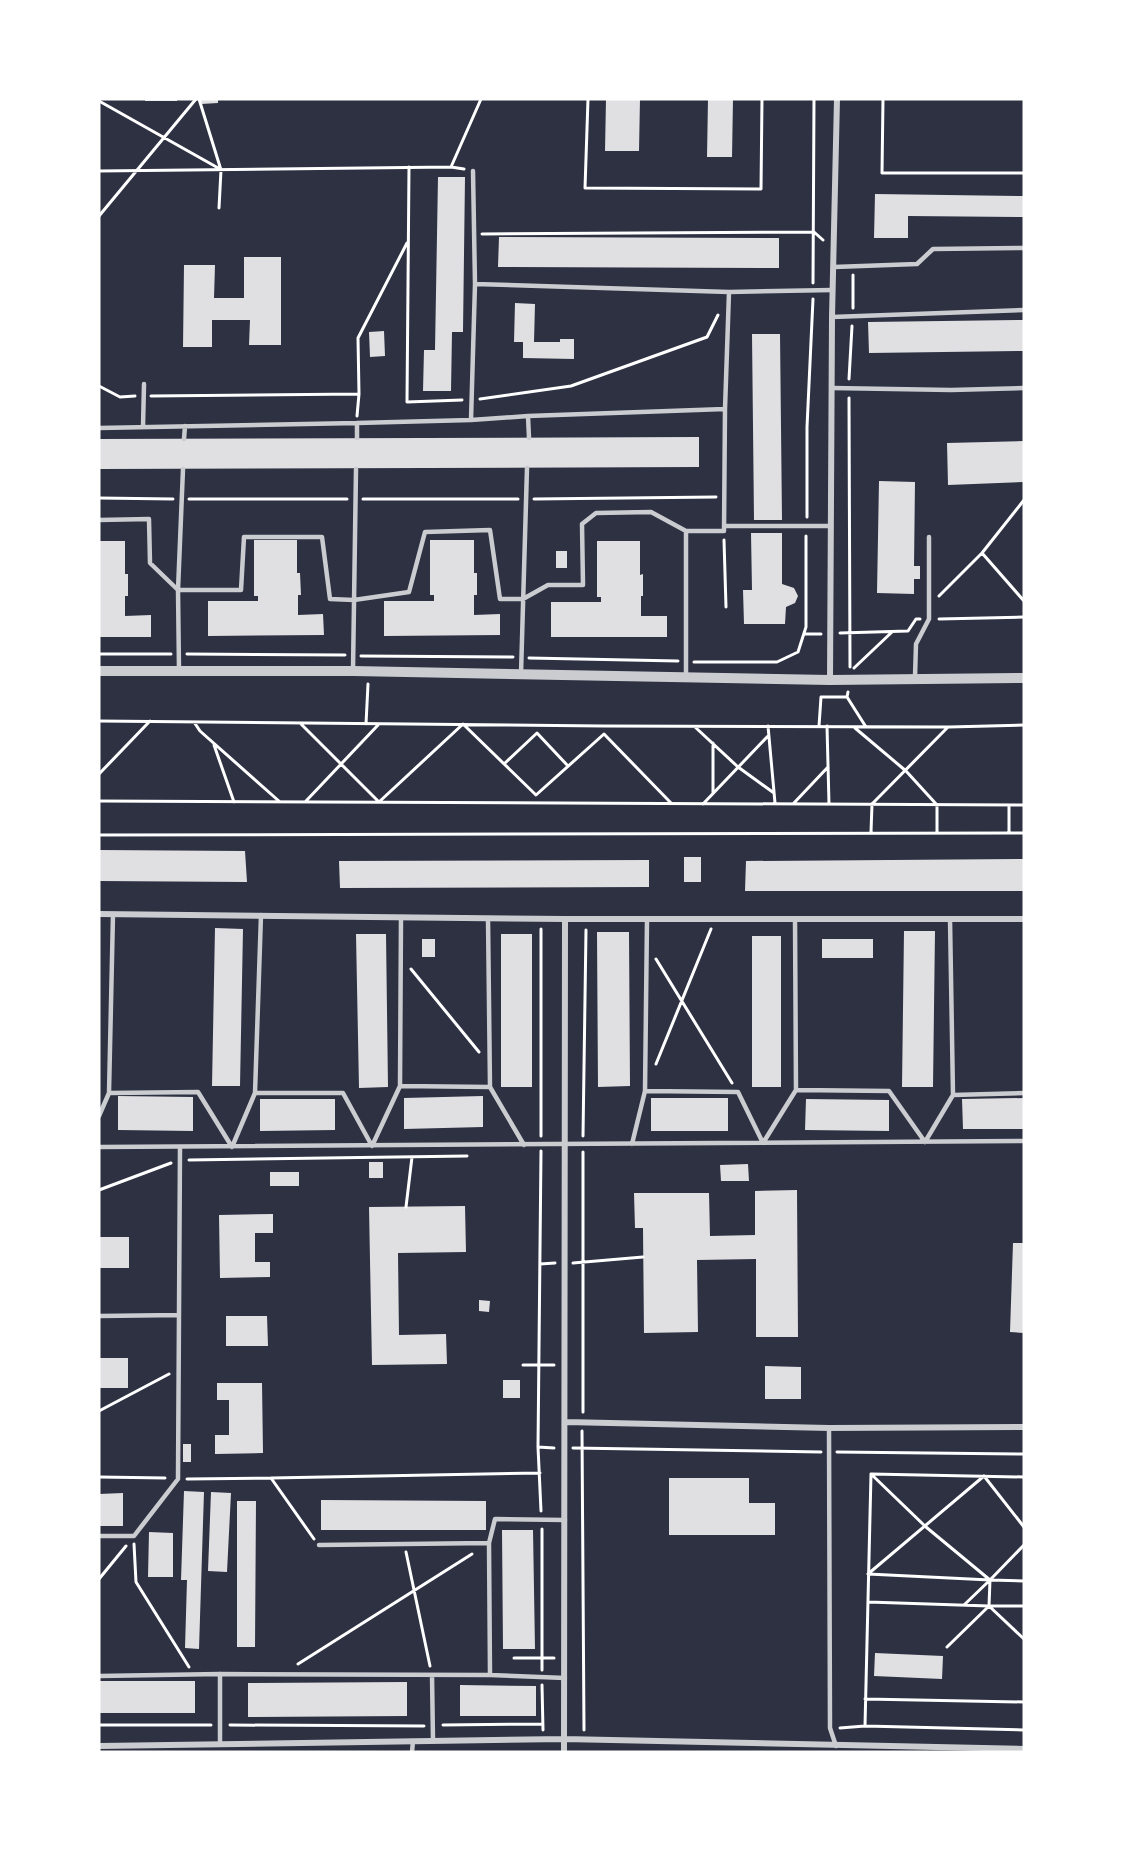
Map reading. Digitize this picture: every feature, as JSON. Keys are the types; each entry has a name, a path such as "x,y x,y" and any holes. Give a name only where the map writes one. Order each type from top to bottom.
{"street":[{"path":"830,680 832,316 837,99"},
{"path":"99,671 353,671 830,680 1024,678"},
{"path":"99,914 565,919 1024,919"},
{"path":"564,1752 565,919"},
{"path":"566,1422 829,1428 1024,1427"},
{"path":"99,1746 564,1739 837,1749 1024,1749"}],"lane":[{"path":"471,420 475,284 473,171"},
{"path":"834,267 917,264 933,249 1024,248"},
{"path":"475,284 729,292 834,290"},
{"path":"723,529 729,292"},
{"path":"832,316 1024,310"},
{"path":"143,427 144,384"},
{"path":"832,388 849,390 1024,388"},
{"path":"99,428 471,420 725,409"},
{"path":"528,416 528,438"},
{"path":"357,423 357,438"},
{"path":"184,439 185,426"},
{"path":"521,674 527,468"},
{"path":"179,670 178,590 183,469"},
{"path":"353,671 356,469"},
{"path":"99,520 149,519 150,563 178,590 241,591 244,537 322,537 330,599 354,600 409,592 425,532 490,530 500,599 523,599 548,585 583,585 582,524 596,513 651,512 686,531 831,526"},
{"path":"686,531 686,677"},
{"path":"915,679 916,644 929,619 929,537"},
{"path":"99,1116 109,1093 113,914"},
{"path":"232,1147 255,1093 261,915"},
{"path":"372,1146 400,1086 401,917"},
{"path":"488,918 490,1087 524,1145"},
{"path":"632,1144 645,1091 647,919"},
{"path":"763,1143 796,1090 795,919"},
{"path":"925,1142 953,1095 950,919"},
{"path":"400,1086 490,1087"},
{"path":"796,1090 889,1091 925,1142"},
{"path":"645,1091 738,1092 763,1143"},
{"path":"109,1093 198,1092 232,1147"},
{"path":"255,1093 343,1093 372,1146"},
{"path":"953,1095 1024,1093"},
{"path":"99,1147 1024,1141"},
{"path":"99,1536 134,1536 178,1479 180,1147"},
{"path":"99,1316 178,1315"},
{"path":"829,1428 830,1728 837,1749"},
{"path":"490,1676 489,1543 495,1518 565,1520"},
{"path":"319,1545 489,1543"},
{"path":"220,1674 220,1744"},
{"path":"99,1676 282,1674 565,1678"},
{"path":"432,1675 433,1741"},
{"path":"412,1752 413,1741"}],"path":[{"path":"99,216 198,99"},
{"path":"198,99 221,170 219,208"},
{"path":"99,171 451,167 481,99"},
{"path":"588,99 585,188 749,189 761,189 762,99"},
{"path":"99,654 777,662 798,652 806,627 807,427 813,290 814,99"},
{"path":"883,99 882,173 1024,173"},
{"path":"99,101 221,170"},
{"path":"409,167 407,402 472,400 571,386 707,337 729,292"},
{"path":"474,234 814,232 834,249"},
{"path":"357,423 358,338 408,241"},
{"path":"853,266 849,390 850,671 892,632"},
{"path":"99,386 120,397 359,394"},
{"path":"99,498 724,497"},
{"path":"916,620 982,553 1024,500"},
{"path":"723,529 726,607"},
{"path":"982,553 1024,601"},
{"path":"366,656 368,672 366,724"},
{"path":"819,726 820,697 847,698 866,726"},
{"path":"99,721 603,726 949,727 1024,725"},
{"path":"99,774 150,721"},
{"path":"194,722 200,731 280,802"},
{"path":"300,722 379,802"},
{"path":"306,801 379,724"},
{"path":"379,802 463,724"},
{"path":"463,724 536,795 536,803"},
{"path":"505,763 537,733 538,725"},
{"path":"694,725 738,766 774,792"},
{"path":"603,726 604,734 671,804"},
{"path":"768,726 775,803"},
{"path":"827,726 829,804"},
{"path":"854,726 906,771 937,805 937,832"},
{"path":"871,832 872,804 949,727"},
{"path":"537,733 568,766"},
{"path":"536,795 604,734"},
{"path":"703,804 768,736"},
{"path":"213,743 234,802"},
{"path":"713,743 713,793"},
{"path":"793,804 828,767"},
{"path":"99,801 1024,805"},
{"path":"1009,805 1009,832"},
{"path":"99,835 1024,833"},
{"path":"541,918 539,1365 543,1739"},
{"path":"584,1740 581,1447 586,919"},
{"path":"653,1071 716,919"},
{"path":"647,944 738,1092"},
{"path":"401,957 490,1065"},
{"path":"406,1207 412,1157"},
{"path":"540,1264 583,1263 643,1257"},
{"path":"523,1365 566,1366"},
{"path":"99,1411 178,1369"},
{"path":"581,1447 1024,1454"},
{"path":"99,1477 178,1479 540,1473"},
{"path":"865,1726 871,1474"},
{"path":"871,1474 1024,1477"},
{"path":"871,1474 926,1527 990,1580"},
{"path":"868,1574 984,1476"},
{"path":"984,1476 1024,1527"},
{"path":"271,1478 319,1545"},
{"path":"99,1579 134,1536"},
{"path":"134,1536 136,1582 194,1675"},
{"path":"282,1674 489,1543"},
{"path":"404,1544 432,1675"},
{"path":"964,1605 1024,1545"},
{"path":"868,1574 1024,1581"},
{"path":"947,1647 989,1606 990,1580"},
{"path":"868,1602 1024,1606"},
{"path":"989,1606 1024,1640"},
{"path":"514,1658 583,1658"},
{"path":"865,1699 1024,1702"},
{"path":"99,1725 543,1724"},
{"path":"830,1728 865,1726 1024,1730"}],"building":[{"path":"145,99 177,99 177,101 145,101"},
{"path":"201,99 218,99 218,103 201,104"},
{"path":"606,99 640,99 639,151 605,151"},
{"path":"708,99 733,99 732,157 707,157"},
{"path":"438,177 465,177 463,332 452,332 451,391 423,391 424,350 435,350"},
{"path":"875,194 1024,196 1024,217 908,216 908,238 874,238"},
{"path":"499,237 779,238 779,268 498,267"},
{"path":"244,257 281,257 281,345 249,345 250,320 212,320 212,347 183,347 184,265 215,265 214,298 244,298"},
{"path":"515,303 535,304 534,342 560,342 560,339 574,339 574,359 523,358 523,342 514,342"},
{"path":"1024,320 1024,351 869,353 868,322"},
{"path":"384,331 385,356 370,357 369,332"},
{"path":"752,334 780,334 782,520 754,520"},
{"path":"699,437 699,467 99,469 99,439"},
{"path":"1024,441 1024,482 948,485 947,443"},
{"path":"879,481 915,482 914,566 920,566 920,579 914,579 914,594 877,593"},
{"path":"751,533 782,533 782,584 794,588 798,596 795,603 786,607 785,624 744,624 743,590 752,590"},
{"path":"254,540 297,540 297,573 300,573 301,595 298,595 298,615 323,614 324,635 208,636 208,601 258,601 258,596 254,596"},
{"path":"430,540 474,540 477,595 474,595 474,615 500,614 500,635 384,636 384,601 434,601 434,595 430,595"},
{"path":"99,541 125,541 128,596 125,596 125,616 151,615 151,637 99,637"},
{"path":"597,541 640,541 640,575 643,574 641,616 667,616 667,637 551,637 551,602 601,602 601,597 597,597"},
{"path":"556,551 567,551 567,568 556,568"},
{"path":"99,850 245,851 247,882 99,881"},
{"path":"684,857 701,857 701,882 684,882"},
{"path":"1024,859 1024,891 745,891 746,861"},
{"path":"649,860 649,887 340,888 339,861"},
{"path":"215,928 243,929 240,1086 212,1086"},
{"path":"904,931 935,931 933,1087 902,1087"},
{"path":"597,932 629,932 630,1086 598,1087"},
{"path":"356,934 386,934 388,1087 359,1088"},
{"path":"501,934 532,934 532,1087 501,1087"},
{"path":"752,936 781,936 781,1087 752,1087"},
{"path":"422,939 435,939 435,957 422,957"},
{"path":"822,939 873,939 873,958 822,958"},
{"path":"118,1096 193,1097 193,1131 118,1130"},
{"path":"483,1096 483,1127 404,1129 404,1098"},
{"path":"651,1098 728,1098 728,1131 651,1131"},
{"path":"1024,1098 1024,1129 963,1129 962,1099"},
{"path":"260,1099 335,1099 335,1130 260,1131"},
{"path":"806,1099 889,1100 889,1131 805,1130"},
{"path":"369,1162 383,1162 383,1178 369,1178"},
{"path":"748,1164 749,1181 721,1181 720,1165"},
{"path":"270,1172 299,1172 299,1186 270,1186"},
{"path":"797,1190 798,1337 756,1337 756,1259 697,1260 698,1332 644,1333 643,1228 635,1228 634,1193 709,1193 710,1236 755,1235 755,1191"},
{"path":"465,1206 466,1252 398,1253 399,1335 446,1334 447,1364 372,1365 369,1207"},
{"path":"273,1214 273,1233 255,1233 255,1262 270,1262 270,1277 220,1278 219,1215"},
{"path":"99,1237 129,1237 129,1268 99,1268"},
{"path":"1013,1243 1024,1243 1024,1333 1010,1332"},
{"path":"479,1300 490,1301 489,1312 479,1311"},
{"path":"226,1316 267,1316 268,1346 226,1346"},
{"path":"99,1358 128,1358 128,1388 99,1388"},
{"path":"765,1366 801,1367 801,1399 765,1399"},
{"path":"503,1380 520,1380 520,1398 503,1398"},
{"path":"217,1383 262,1383 263,1453 215,1454 215,1435 229,1435 229,1400 217,1400"},
{"path":"183,1444 191,1444 191,1462 183,1462"},
{"path":"669,1478 749,1478 749,1503 775,1503 775,1535 669,1535"},
{"path":"184,1491 204,1492 199,1649 185,1648 187,1580 181,1580"},
{"path":"211,1492 231,1493 227,1572 208,1571"},
{"path":"123,1493 123,1526 99,1526 99,1494"},
{"path":"321,1500 486,1501 486,1530 321,1530"},
{"path":"237,1501 256,1501 255,1647 237,1647"},
{"path":"502,1530 533,1530 535,1649 503,1649"},
{"path":"149,1532 173,1533 173,1577 148,1577"},
{"path":"875,1653 943,1656 942,1679 874,1676"},
{"path":"99,1681 195,1681 195,1713 99,1713"},
{"path":"407,1682 407,1716 248,1717 248,1683"},
{"path":"460,1685 536,1686 536,1716 460,1716"}]}
